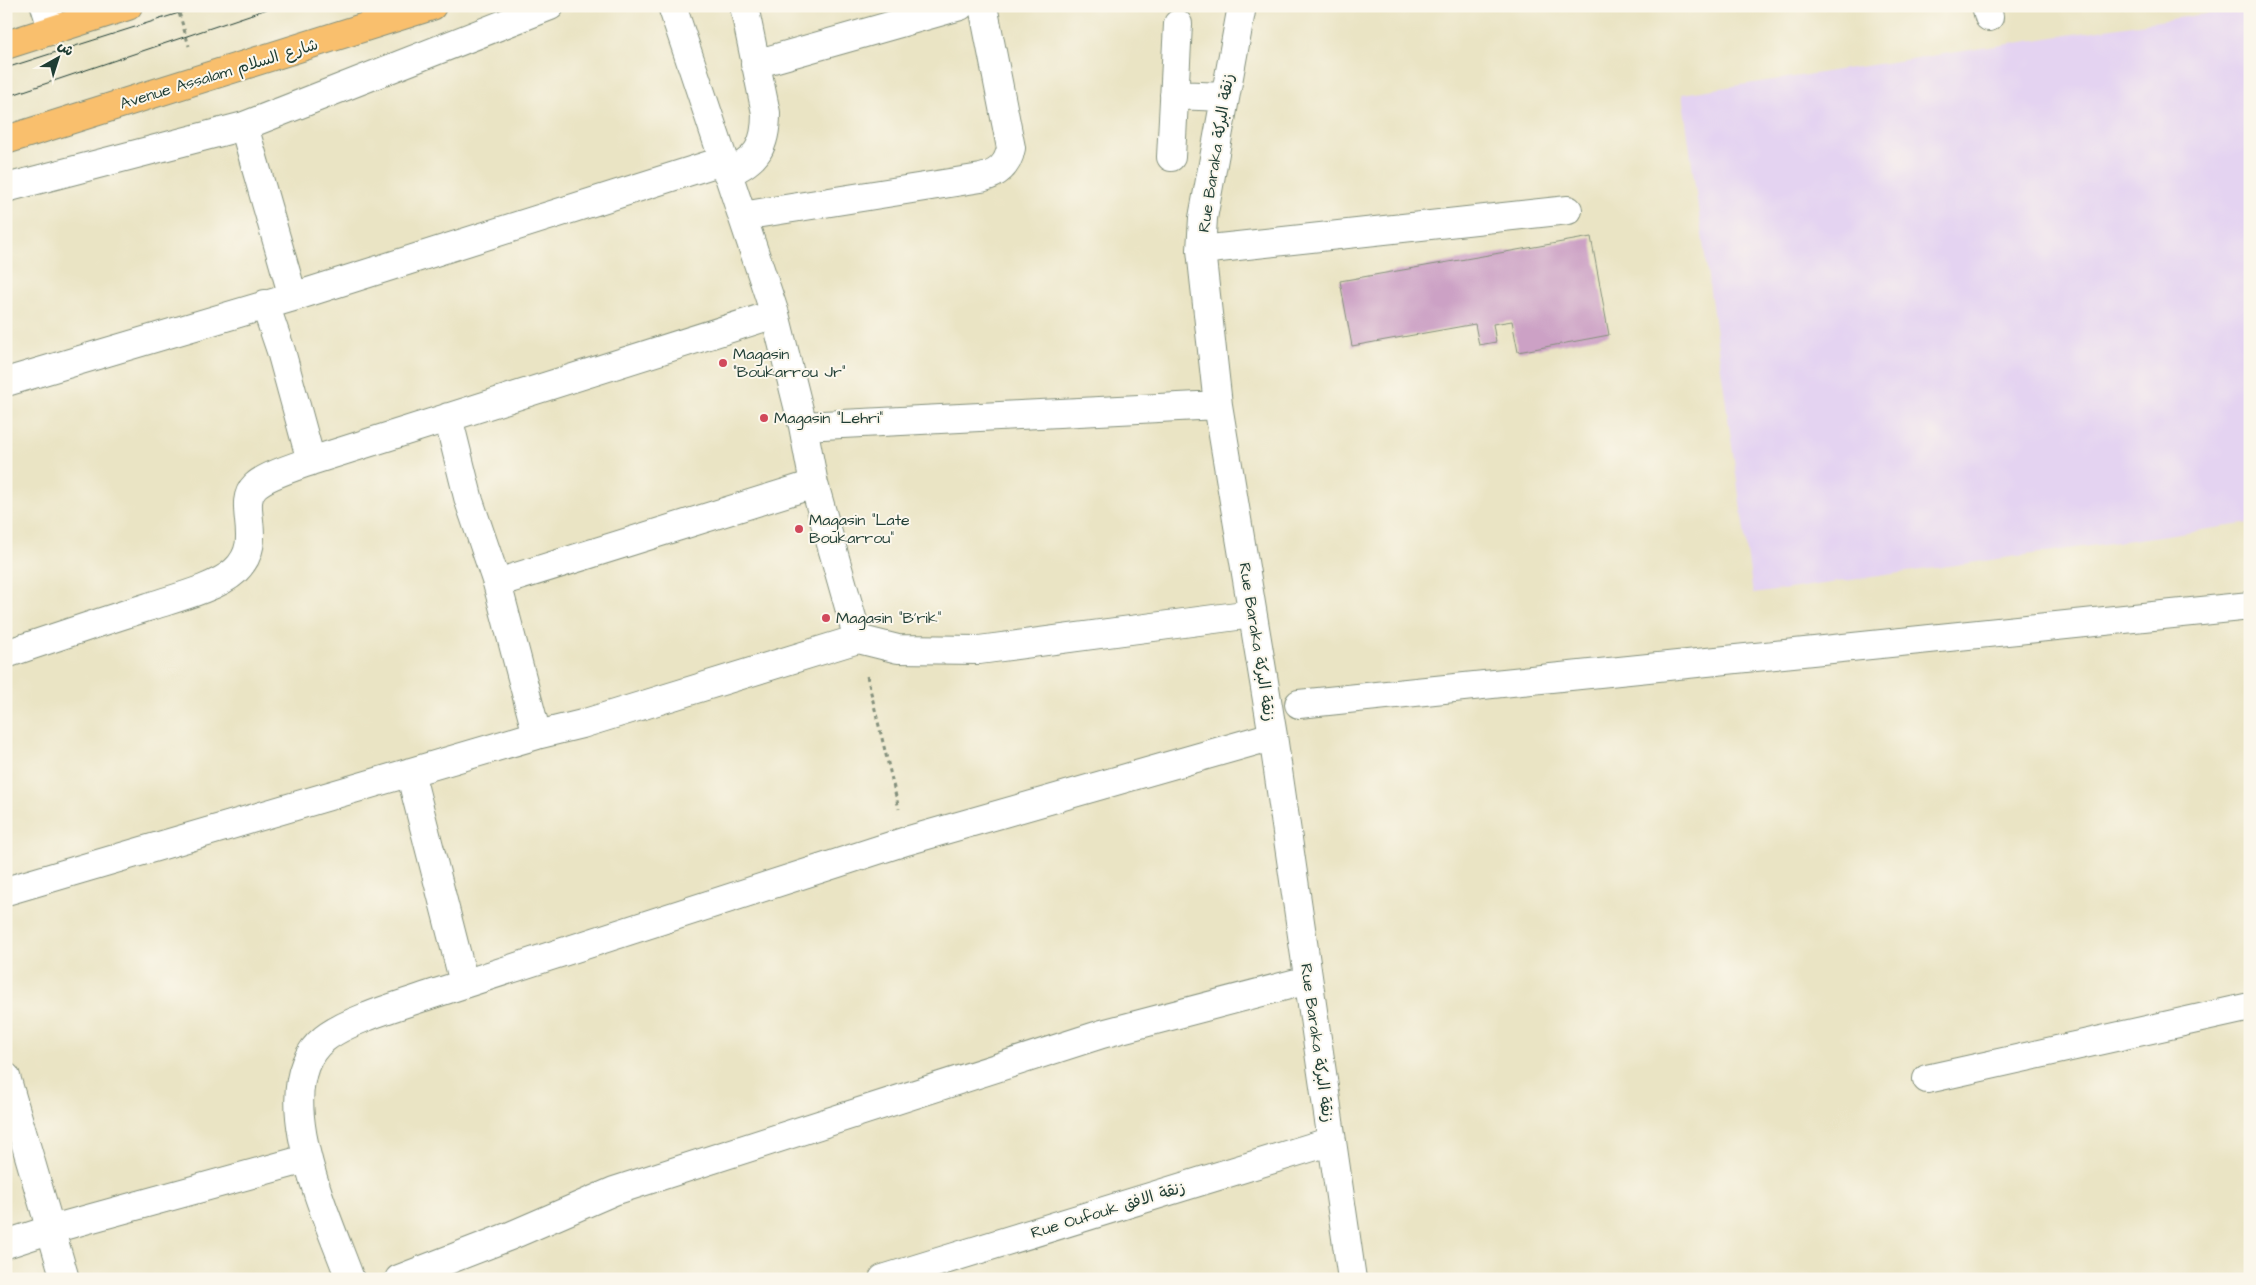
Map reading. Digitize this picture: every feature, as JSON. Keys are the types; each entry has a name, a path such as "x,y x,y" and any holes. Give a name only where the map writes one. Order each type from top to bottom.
{"main road":[{"path":"6,45 49,18 128,6"},
{"name":"Avenue Assalam شارع السلام","path":"6,140 432,6"}],"street":[{"path":"6,188 244,126 550,6"},
{"path":"672,6 724,167 775,314 803,426 814,484 858,639"},
{"path":"6,382 724,167 742,167 760,149 765,138 766,114 744,6"},
{"path":"756,64 960,6"},
{"path":"742,216 981,178 998,172 1009,157 1011,148 983,6"},
{"name":"Rue Baraka زنقة البركة","path":"1242,6 1203,218 1201,250 1218,405 1273,736 1352,1279"},
{"path":"1171,158 1178,24"},
{"path":"1174,95 1224,97"},
{"path":"244,126 293,297"},
{"path":"1201,250 1568,210"},
{"path":"266,304 282,351 310,460"},
{"path":"6,654 203,589 235,572 246,558 252,543 248,511 250,494 255,485 310,460 775,314"},
{"path":"803,426 1218,405"},
{"path":"448,417 469,501 496,584 538,735"},
{"path":"496,584 814,484"},
{"path":"1299,704 2250,606"},
{"path":"6,891 410,772 582,724 858,639 898,649 979,650 1252,614"},
{"path":"350,1279 306,1159 298,1104 301,1072 311,1052 325,1038 357,1022 464,983 906,841 1273,736"},
{"path":"410,772 464,983"},
{"path":"399,1279 510,1236 614,1191 1102,1034 1308,980"},
{"path":"1927,1079 2250,1007"},
{"path":"6,1077 52,1229 65,1279"},
{"name":"Rue Oufouk زنقة الافق","path":"889,1278 1332,1141"},
{"path":"6,1244 52,1229 306,1159"}],"path":[{"path":"177,6 200,80"},
{"path":"858,639 906,841"}],"shaded area":[{"path":"2250,7 2250,523 1753,594 1682,94"}],"building":[{"path":"1591,237 1609,335 1518,352 1512,321 1493,324 1496,342 1479,345 1475,324 1352,346 1340,281"}],"tram line":[{"path":"6,68 201,6"},
{"path":"6,97 276,6"}],"place":[{"name":"Magasin \"Boukarrou Jr\"","path":"723,363"},
{"name":"Magasin \"Lehri\"","path":"764,418"},
{"name":"Magasin \"Late Boukarrou\"","path":"799,529"},
{"name":"Magasin \"B'rik\"","path":"826,618"}]}
